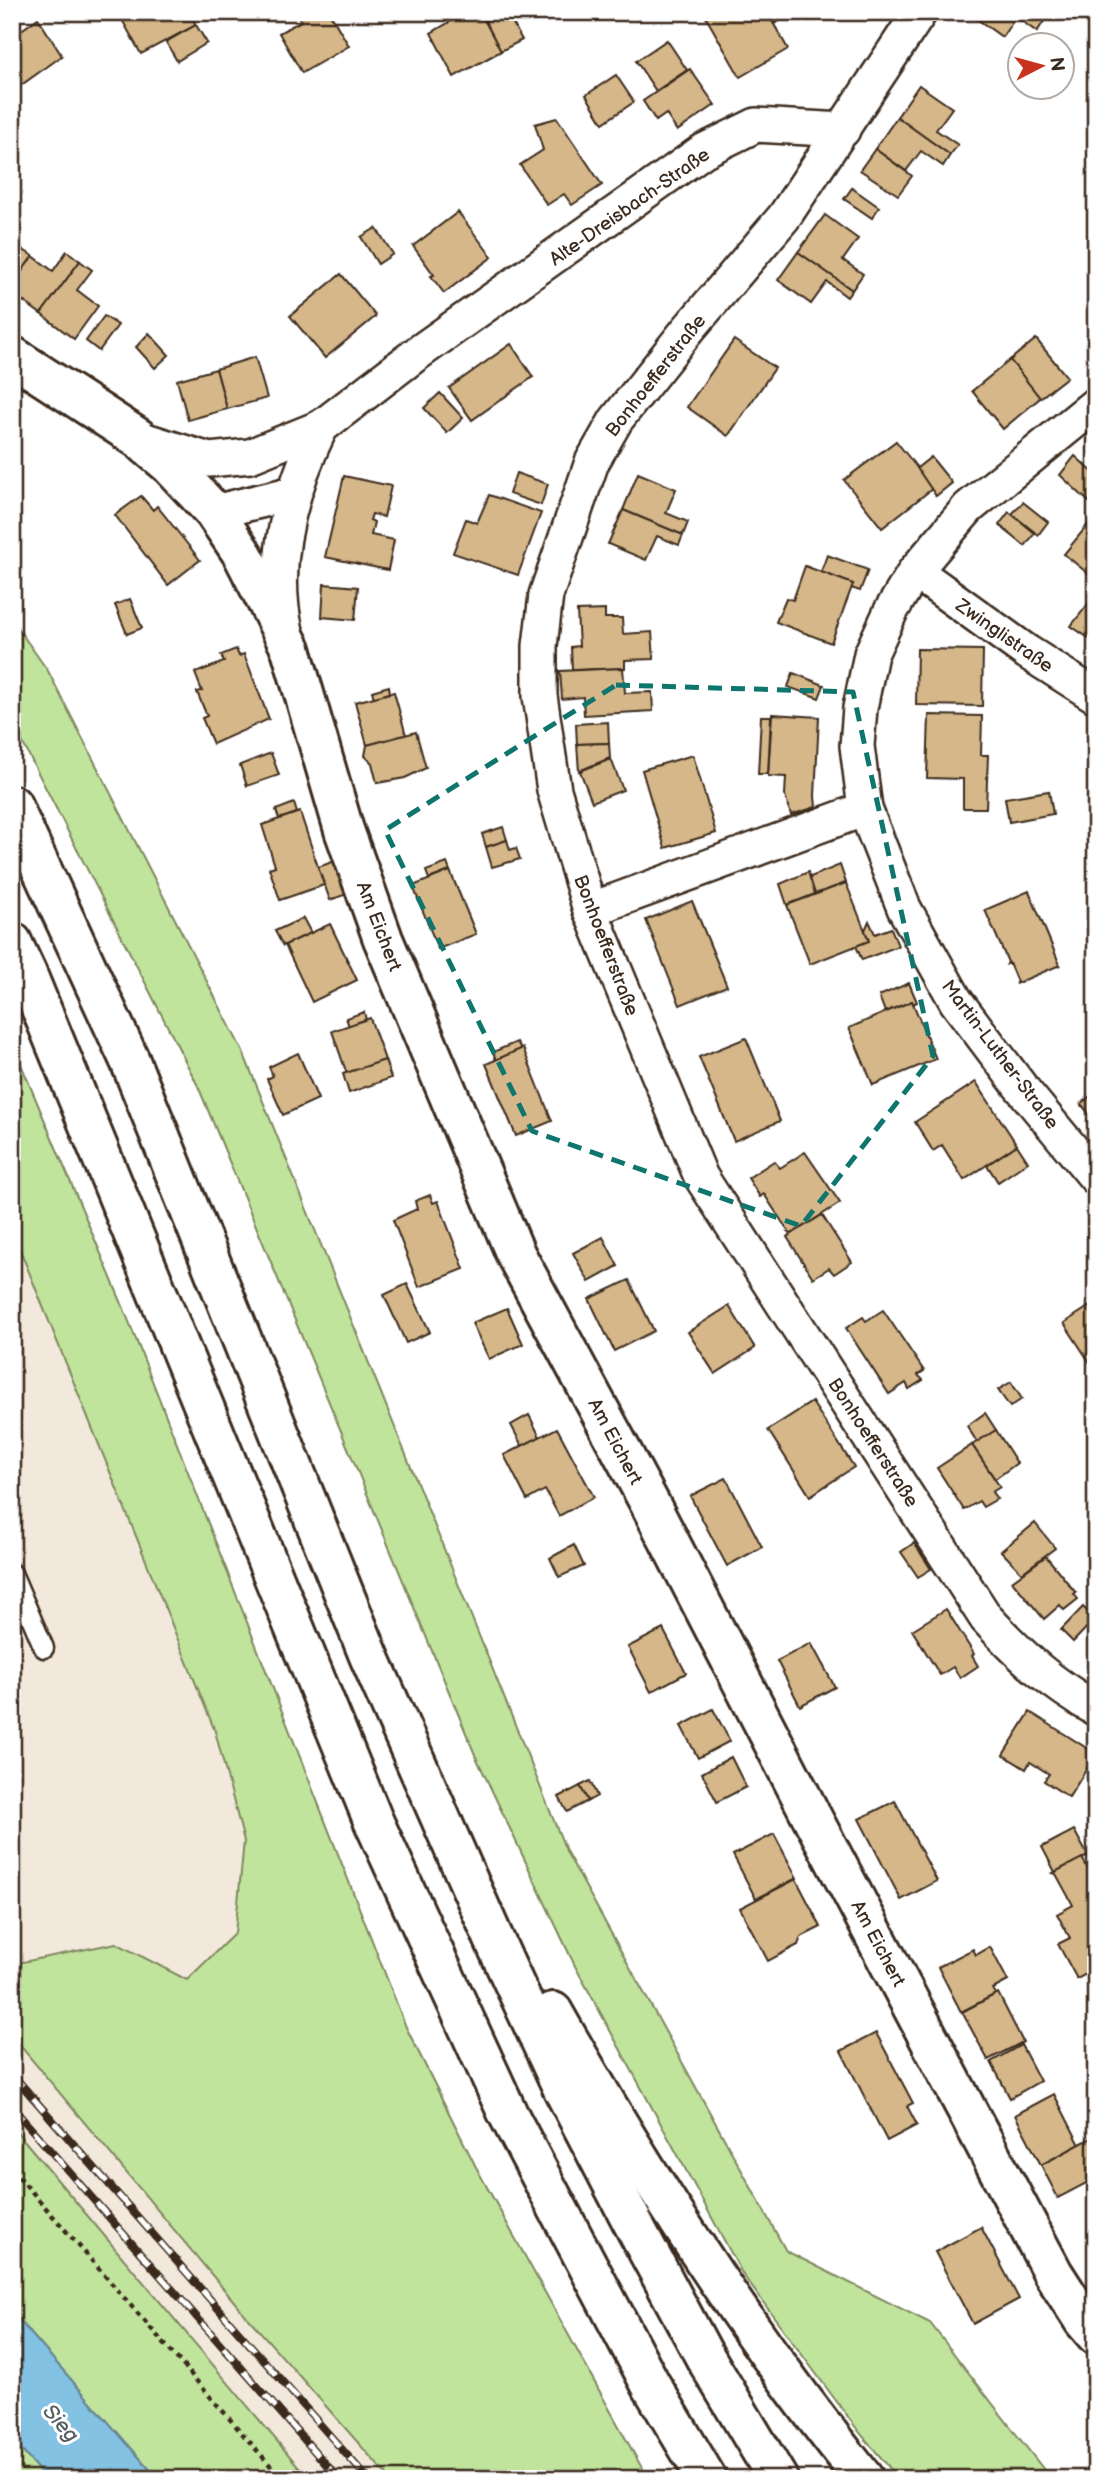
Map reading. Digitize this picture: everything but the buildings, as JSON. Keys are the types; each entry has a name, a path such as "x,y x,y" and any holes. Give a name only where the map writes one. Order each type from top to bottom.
{"main road":[{"name":"Alte-Dreisbach-Straße","path":"12,356 138,438 170,465 214,512"},
{"name":"Am Eichert","path":"214,512 243,555 291,649 344,831 383,939 516,1255 1053,2273 1096,2335"},
{"path":"12,805 130,1060 369,1656 563,2088 705,2357 778,2479"},
{"path":"12,942 378,1832 508,2115 651,2385 707,2479"},
{"path":"425,1784 588,2074 675,2217 751,2332 864,2479"}],"street":[{"path":"844,130 920,12"},
{"name":"Alte-Dreisbach-Straße","path":"138,438 209,460 250,456 321,427 415,355 703,151 757,125 844,130"},
{"name":"Bonhoefferstraße","path":"844,130 783,217 616,420 592,462 546,595 540,646 540,696 554,790 590,910 701,1177 986,1618 1021,1657 1062,1689 1096,1709"},
{"name":"Martin-Luther-Straße","path":"1096,404 968,508 915,571 891,611 871,654 860,708 857,746 864,809 904,908 956,1001 1020,1086 1096,1178"},
{"name":"Alte-Dreisbach-Straße","path":"291,649 283,617 281,586 287,524 294,493 321,427"},
{"path":"214,512 250,456"},
{"path":"214,512 294,493"},
{"name":"Zwinglistraße","path":"915,571 1027,652 1096,696"},
{"path":"590,910 864,809"}],"lane":[{"path":"12,1573 44,1647"}],"path":[{"path":"12,2169 282,2479"}],"highlighted area":[{"path":"616,685 853,692 933,1056 801,1226 532,1131 385,830"}],"shaded area":[{"path":"12,1230 215,1731 244,1841 235,1933 187,1980 116,1943 18,1963 12,1960"},
{"path":"12,2036 242,2311 390,2479 309,2479 12,2126"}],"green space":[{"path":"12,620 48,671 243,1052 567,1853 786,2251 930,2323 1051,2479 899,2479 860,2433 743,2275 575,1966 476,1757 198,1086 12,722"},
{"path":"12,1043 122,1304 406,2027 477,2169 648,2479 390,2479 242,2311 12,2036 12,1960 18,1963 116,1943 187,1980 235,1933 244,1841 215,1731 12,1230"},
{"path":"12,2126 309,2479 158,2479 12,2312"},
{"path":"12,2439 46,2479 12,2479"}],"water":[{"name":"Sieg","path":"12,2312 158,2479 46,2479 12,2439"}],"railway":[{"path":"12,2074 368,2479"},
{"path":"12,2107 339,2479"}]}
